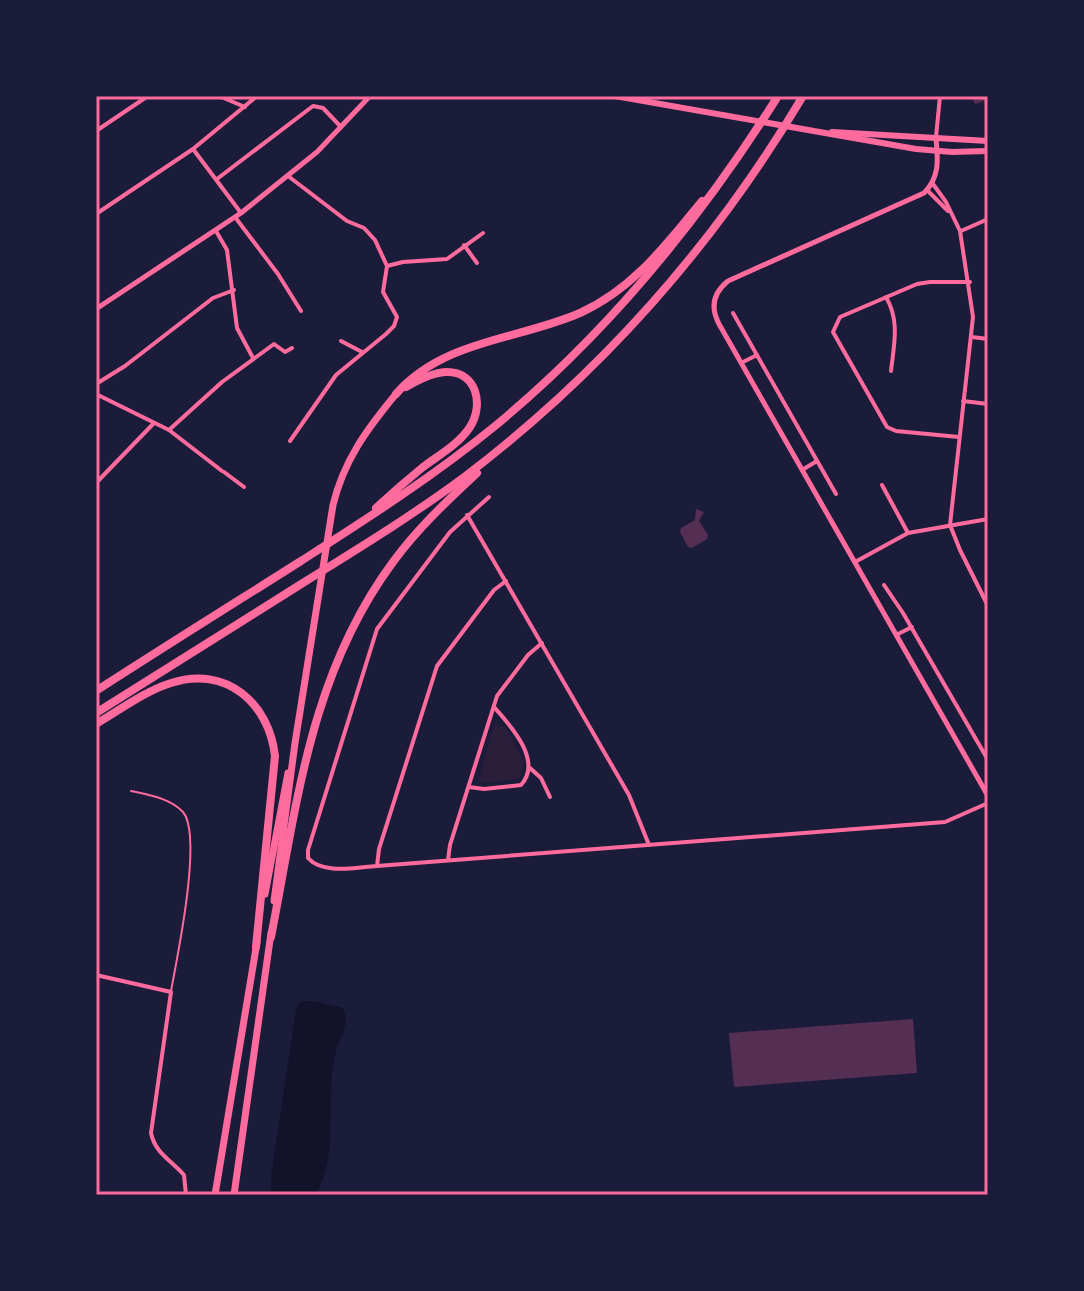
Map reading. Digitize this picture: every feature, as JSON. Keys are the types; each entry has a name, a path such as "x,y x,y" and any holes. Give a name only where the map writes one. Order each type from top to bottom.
{"highway":[{"path":"96,691 339,536 457,456 524,401 622,306 671,249 724,180 778,96"},
{"path":"271,937 311,734 326,685 346,639 376,586 412,537 447,500 595,363 673,280 735,200 803,96"},
{"path":"396,394 406,382 443,358 579,313 622,287 659,255 752,137"},
{"path":"339,536 458,440 477,412 473,386 454,373 431,375 396,394"},
{"path":"96,713 410,515 521,431"},
{"path":"96,724 160,687 192,679 210,679 226,684 242,692 255,705 271,734 275,756 256,947"}],"main road":[{"path":"615,96 937,151 988,151"},
{"path":"825,133 988,141"},
{"path":"234,1195 295,743 329,524 341,476 352,453 370,424 396,394"},
{"path":"215,1195 280,806 295,743"}],"street":[{"path":"96,131 148,96"},
{"path":"219,96 245,107"},
{"path":"96,214 193,149 257,96"},
{"path":"96,309 241,213 288,176 370,96"},
{"path":"940,96 936,139 938,167 933,184 927,190 723,285 715,297 713,310 988,796"},
{"path":"217,179 313,106 320,106 341,127"},
{"path":"193,149 241,213"},
{"path":"288,176 347,221 367,231 375,240 387,266 383,288 397,317 386,334 330,381 290,441"},
{"path":"933,184 960,231 973,317 950,525 988,606"},
{"path":"927,190 950,213"},
{"path":"235,217 278,274 301,311"},
{"path":"960,231 988,219"},
{"path":"216,231 227,250 234,290 235,322 253,358"},
{"path":"387,266 447,259 483,233"},
{"path":"464,245 477,263"},
{"path":"959,437 896,431 887,427 834,338 834,327 840,317 924,282 970,282"},
{"path":"96,384 125,366 213,298 234,290"},
{"path":"886,297 896,327 891,371"},
{"path":"733,313 836,494"},
{"path":"972,337 988,339"},
{"path":"341,341 362,352"},
{"path":"169,430 253,358 274,344 285,352 292,348"},
{"path":"741,363 757,355"},
{"path":"96,394 169,430 244,487"},
{"path":"963,401 988,404"},
{"path":"96,483 154,423"},
{"path":"802,470 817,461"},
{"path":"882,485 908,533"},
{"path":"489,497 450,532 376,631 308,850 308,858 315,865 333,868 377,866 945,822 988,803"},
{"path":"467,515 629,795 649,845"},
{"path":"855,563 908,533 988,519"},
{"path":"377,866 437,666 494,590 506,581"},
{"path":"884,585 912,627 988,760"},
{"path":"896,635 912,627"},
{"path":"448,860 450,845 500,690 528,655 542,643"},
{"path":"469,787 484,789 521,785 530,768 529,759 510,725 494,707"},
{"path":"530,768 550,797"},
{"path":"96,975 171,992 151,1133 160,1154 184,1175 186,1195"}],"lane":[{"path":"131,791 168,802 182,811 189,822 186,896 171,992"}],"shaded area":[{"path":"496,725 505,727 524,761 519,779 484,783 479,779"},
{"path":"312,1001 343,1008 346,1020 332,1072 328,1162 315,1195 275,1195 271,1191 271,1176 296,1010 300,1002"}],"building":[{"path":"971,96 988,96 988,111 984,101 975,104"},
{"path":"696,509 704,512 699,521 708,535 707,539 692,548 688,547 680,532 681,528 695,520"},
{"path":"913,1019 917,1073 734,1087 729,1033"}]}
